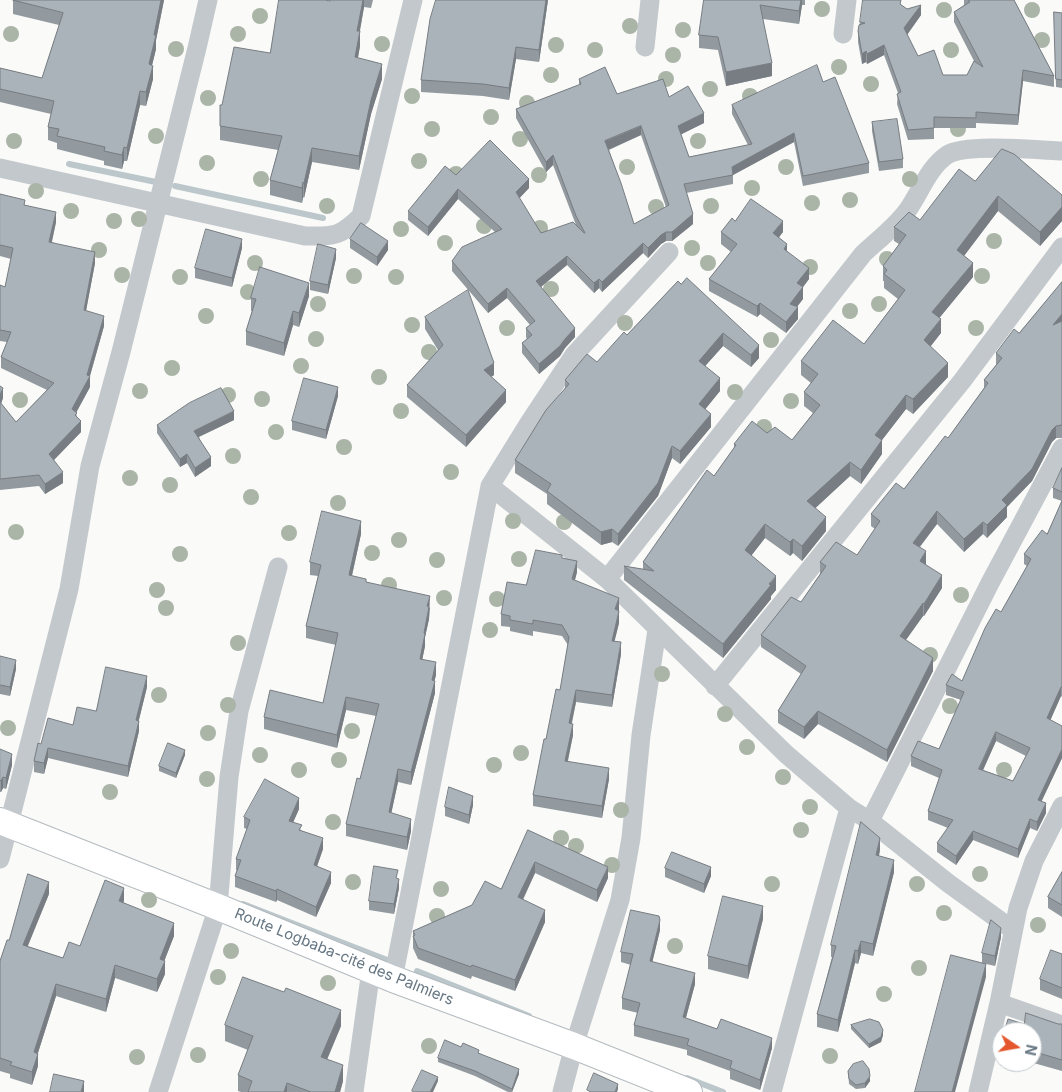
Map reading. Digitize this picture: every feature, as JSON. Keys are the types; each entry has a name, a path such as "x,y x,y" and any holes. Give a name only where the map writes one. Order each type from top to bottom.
{"main road":[{"name":"Route Logbaba-cité des Palmiers","path":"5,823 218,906 382,974 574,1046 688,1092"}],"street":[{"path":"0,859 5,823 69,589 90,466 158,204 208,0"},
{"path":"0,168 305,236 334,236 350,227 361,216 413,0"},
{"path":"645,47 650,0"},
{"path":"843,34 847,0"},
{"path":"607,579 863,254 906,212 935,166 949,154 965,150 1008,148 1062,151"},
{"path":"715,686 962,381 1062,247"},
{"path":"354,1092 490,486 574,356 669,252"},
{"path":"870,821 990,583 1062,448"},
{"path":"490,486 607,579 786,754 849,808 870,821 948,883 1014,930"},
{"path":"158,1092 218,906 229,777 239,711 278,567"},
{"path":"562,1092 574,1046 620,900 631,838 641,735 658,630"},
{"path":"978,1092 999,1003 1018,908 1034,861 1062,806"},
{"path":"772,1092 849,808"},
{"path":"999,1003 1062,1025"}],"building":[{"path":"13,0 161,0 154,35 156,35 149,64 153,66 146,92 140,91 127,148 124,147 122,155 104,151 105,147 57,136 59,129 48,127 54,101 0,89 0,68 42,78 63,13"},
{"path":"279,0 363,0 357,31 360,31 355,57 382,64 371,100 359,156 312,148 302,188 270,180 282,136 220,126 220,105 222,105 234,47 270,53"},
{"path":"436,0 546,0 539,50 516,47 509,88 483,84 421,80 430,19"},
{"path":"704,0 801,0 799,11 760,5 772,63 726,72 718,37 699,35"},
{"path":"863,0 901,0 900,4 907,9 921,5 904,28 918,56 934,50 943,75 967,75 974,61 983,67 954,12 970,2 968,0 1014,0 1054,76 1023,70 1018,115 976,112 976,118 934,117 934,128 908,130 897,94 901,92 884,45 867,54 866,51 862,54 858,31 859,25 865,23 860,22"},
{"path":"1054,12 1062,13 1062,80 1056,79"},
{"path":"817,65 823,82 835,77 869,163 803,176 794,133 732,167 733,175 684,184 693,214 672,232 666,232 661,235 648,248 643,243 602,282 599,279 594,283 567,256 536,281 575,328 560,346 539,364 522,343 532,335 526,328 535,321 507,288 488,304 452,261 462,247 502,229 458,189 428,227 408,211 445,166 456,175 490,140 529,179 516,192 541,233 573,222 585,233 576,216 553,155 546,162 516,109 581,84 579,79 605,67 617,94 663,79 669,97 688,86 704,113 678,126 689,157 752,144 732,105","holes":["641,126 669,205 634,224 605,141"]},
{"path":"897,119 903,159 879,162 872,122"},
{"path":"1002,149 1014,154 1062,195 1062,207 1040,232 998,196 957,250 973,263 932,312 941,319 924,340 948,363 913,399 906,395 875,435 882,440 861,470 850,462 807,501 826,517 802,546 793,539 790,542 765,524 745,550 776,576 769,584 771,585 723,644 624,566 654,571 643,562 707,470 714,476 736,445 734,444 752,421 767,433 775,427 792,440 820,405 804,392 818,374 801,361 833,320 864,344 905,290 884,274 887,270 883,266 906,235 894,227 909,212 920,220 959,169 975,181"},
{"path":"0,194 25,200 24,205 56,212 49,242 95,252 84,310 104,316 87,375 90,376 72,409 77,413 75,415 81,421 49,454 63,472 45,484 39,475 0,479 0,402 16,422 54,383 1,357 11,332 0,330 0,285 5,287 13,248 0,245"},
{"path":"751,199 783,221 773,233 787,244 784,249 809,268 797,283 803,287 790,304 798,307 786,322 760,303 757,306 709,279 737,244 721,232 732,218 735,221"},
{"path":"361,223 388,241 377,257 350,239"},
{"path":"206,229 242,239 232,278 195,268"},
{"path":"318,244 336,249 328,285 310,281"},
{"path":"260,267 309,283 299,313 293,311 284,343 246,331 256,299 251,298"},
{"path":"687,278 759,345 751,355 723,333 699,361 720,378 699,404 711,414 680,451 672,446 658,483 618,534 612,529 601,532 547,491 551,484 515,460 546,410 569,384 565,380 587,354 597,362 624,332 627,335 678,281 681,284"},
{"path":"1062,282 1062,314 1053,325 1062,321 1062,425 1056,426 1052,430 1032,469 1002,500 1007,505 987,525 983,522 964,539 937,511 913,543 926,551 920,561 942,575 924,604 900,636 933,658 887,750 818,711 804,727 778,711 806,666 761,635 791,597 801,602 826,566 820,562 836,542 857,555 880,521 871,514 896,483 904,489 945,436 948,438 988,383 984,380 1002,358 996,353 1014,329 1019,333"},
{"path":"468,290 494,363 484,370 506,390 466,435 407,385 443,345 425,317"},
{"path":"304,378 338,387 326,430 292,421"},
{"path":"221,388 234,411 194,431 211,457 195,468 187,454 180,459 157,425 189,403"},
{"path":"1062,468 1062,492 1053,488"},
{"path":"1062,501 1062,687 1047,718 1062,726 1062,749 1038,800 1046,803 1037,822 1030,819 1018,849 973,831 956,856 937,843 953,820 928,811 942,770 911,756 918,741 939,749 964,692 946,685 952,674 962,681 985,628 996,609 1001,612 1031,559 1024,554 1042,530 1047,534","holes":["996,732 1030,748 1013,781 979,769"]},
{"path":"322,511 361,521 349,575 366,579 366,582 430,596 420,659 436,662 432,680 435,681 411,772 398,769 389,812 411,819 407,837 346,824 357,778 360,779 379,704 346,697 337,735 264,717 270,690 323,703 338,633 306,626 321,565 310,562"},
{"path":"536,550 562,555 562,558 577,561 572,579 619,598 615,609 619,611 612,641 621,642 612,695 576,690 569,723 573,724 565,761 609,768 602,806 533,795 556,689 560,690 569,637 562,625 533,620 533,624 510,620 510,616 501,614 507,582 526,585"},
{"path":"0,656 16,660 10,687 0,685"},
{"path":"106,667 147,676 136,720 139,721 128,766 48,748 44,763 34,761 38,743 41,744 48,718 73,725 77,707 96,711"},
{"path":"168,743 185,750 176,773 159,766"},
{"path":"0,749 12,754 6,778 3,777 1,781 0,780"},
{"path":"265,779 299,798 289,821 302,825 299,830 323,838 314,865 331,872 316,907 277,889 276,891 235,876 241,860 236,859 250,820 244,817"},
{"path":"449,787 473,796 469,815 445,807"},
{"path":"861,822 880,838 876,855 894,860 873,944 861,941 858,951 855,950 838,1020 817,1014 836,946 831,945"},
{"path":"528,830 608,867 597,890 535,862 518,897 545,910 515,980 418,948 413,931 472,905 485,881 501,889"},
{"path":"672,852 711,867 704,884 665,868"},
{"path":"374,866 398,870 396,878 399,879 394,904 369,901"},
{"path":"1062,872 1062,905 1048,897"},
{"path":"28,874 49,882 23,945 63,958 69,942 80,946 105,880 124,888 119,901 174,923 160,959 165,961 157,979 115,965 106,999 56,984 34,1052 38,1054 32,1072 10,1065 12,1062 0,1058 0,961 7,940 9,940"},
{"path":"723,896 763,906 748,966 708,956"},
{"path":"631,910 659,916 660,920 650,961 695,973 683,1017 717,1029 721,1019 772,1038 760,1080 730,1068 732,1061 687,1045 689,1039 634,1025 640,1003 622,998 633,954 621,952"},
{"path":"991,920 1001,928 995,956 982,953"},
{"path":"1051,950 1062,954 1062,988 1040,979"},
{"path":"951,955 986,964 952,1092 915,1092"},
{"path":"243,977 284,992 286,988 341,1010 321,1057 343,1065 335,1092 311,1092 287,1083 284,1092 248,1092 252,1081 238,1075 253,1036 225,1025"},
{"path":"1026,1013 1062,1024 1062,1060 1042,1054 1042,1022 1024,1022"},
{"path":"870,1019 879,1022 883,1030 881,1037 869,1044 851,1025"},
{"path":"1008,1019 1018,1022 1007,1022"},
{"path":"445,1040 461,1047 463,1043 479,1050 478,1053 519,1069 512,1089 475,1071 438,1058"},
{"path":"863,1061 869,1069 870,1076 865,1083 856,1085 849,1079 848,1071 853,1064"},
{"path":"422,1070 438,1077 430,1092 414,1092 412,1091"},
{"path":"594,1073 618,1084 615,1092 591,1092 587,1090"},
{"path":"54,1074 84,1081 81,1092 50,1092"}],"waterway":[{"path":"69,164 156,182"},
{"path":"175,186 323,218"},
{"path":"243,904 395,963"},
{"path":"417,971 529,1016"},
{"path":"687,1078 723,1092"}]}
